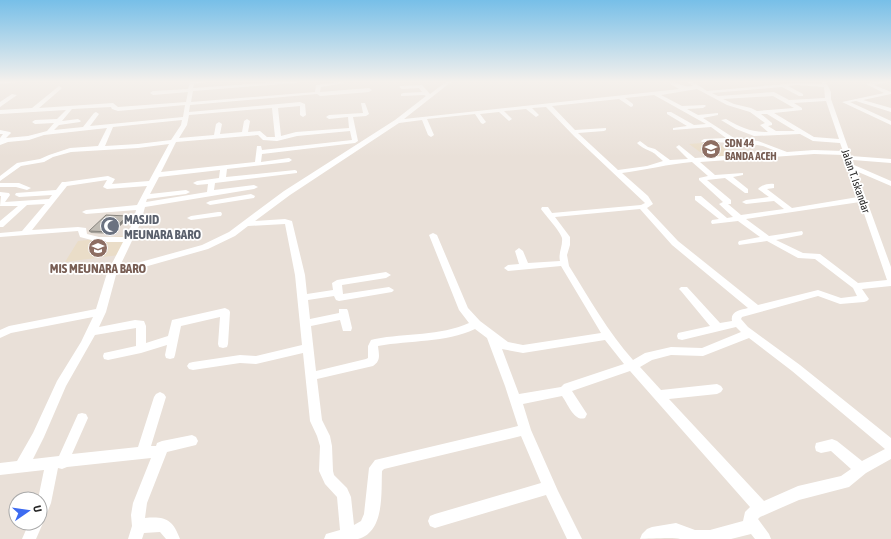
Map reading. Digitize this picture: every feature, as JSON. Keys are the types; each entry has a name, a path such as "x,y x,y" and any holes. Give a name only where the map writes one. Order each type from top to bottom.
{"street":[{"path":"33,110 36,107"},
{"path":"0,112 69,107"},
{"path":"49,132 71,107"},
{"path":"113,107 118,109 140,107"},
{"path":"21,466 38,437 62,384 92,332 114,270 137,222 144,197 173,141 184,125 187,107"},
{"path":"0,132 8,133 1,140 2,142 27,139 39,133 86,129 225,111 273,107"},
{"path":"274,151 277,139 275,107"},
{"path":"303,115 304,107"},
{"path":"329,117 366,114 364,107"},
{"path":"114,270 205,247 232,234 287,193 397,121 414,107"},
{"path":"397,121 527,107"},
{"path":"528,107 536,115"},
{"path":"550,107 649,204 642,207 547,212 566,237 566,245 563,255 565,266 608,336 632,366 660,395 762,509"},
{"path":"681,108 690,107"},
{"path":"743,107 749,108 770,124 762,126 774,133"},
{"path":"756,113 800,110 796,107"},
{"name":"Jalan T. Iskandar","path":"831,107 891,280"},
{"path":"856,107 891,123"},
{"path":"681,108 722,131 732,140"},
{"path":"500,110 509,119"},
{"path":"217,136 225,111"},
{"path":"476,112 483,122"},
{"path":"768,112 815,140 843,141"},
{"path":"669,113 693,127"},
{"path":"86,129 96,114"},
{"path":"698,117 716,114"},
{"path":"258,164 259,150 287,150 354,141 350,115"},
{"path":"424,119 431,135"},
{"path":"724,120 754,134 802,132"},
{"path":"35,122 78,121"},
{"path":"245,134 247,121"},
{"path":"675,129 712,125"},
{"path":"101,148 111,126"},
{"path":"0,179 18,164 42,161 70,150 138,146 217,136 260,133 265,139 277,139 331,128 353,129"},
{"path":"331,128 333,145"},
{"path":"574,132 604,129"},
{"path":"722,131 742,129"},
{"path":"309,133 310,147"},
{"path":"287,137 287,150"},
{"path":"704,141 732,140 758,142 786,154"},
{"path":"640,143 653,150 668,162"},
{"path":"679,147 714,178"},
{"path":"617,172 648,168 668,162 814,152 891,161"},
{"path":"156,175 289,160"},
{"path":"852,166 891,184"},
{"path":"222,180 224,168"},
{"path":"197,182 294,172"},
{"path":"741,174 701,179 739,218 754,230 801,256 817,256 856,286 864,299 840,301 818,293 739,314 737,316 738,323 812,380 891,446"},
{"path":"727,176 745,191"},
{"path":"25,233 66,183 108,178 111,179 107,187 151,183"},
{"path":"209,215 211,206 210,193 212,181"},
{"path":"0,185 19,185 20,188 27,188"},
{"path":"771,186 762,189 792,211"},
{"path":"86,212 141,206 210,193 254,187"},
{"path":"19,195 58,192"},
{"path":"144,197 186,192"},
{"path":"0,194 6,194 0,203 50,201"},
{"path":"210,203 251,196"},
{"path":"698,198 725,220"},
{"path":"746,202 774,199"},
{"path":"715,222 862,199"},
{"path":"0,225 25,203"},
{"path":"642,207 675,243 757,310"},
{"path":"191,218 218,214"},
{"path":"245,224 285,221 289,223 300,274 316,421 323,434 326,447 325,465 327,476 331,483 342,492 344,499 347,537"},
{"path":"0,235 78,229 83,230 83,235 89,238 130,239"},
{"path":"742,243 799,233"},
{"path":"433,235 464,310 476,324 505,346 523,349 608,336"},
{"path":"518,252 525,267"},
{"path":"508,268 564,263 565,266"},
{"path":"386,275 337,283 339,298 389,290"},
{"path":"856,286 891,283"},
{"path":"684,289 718,328"},
{"path":"303,298 338,292"},
{"path":"170,355 176,323 226,309 223,344"},
{"path":"0,334 9,330 100,312"},
{"path":"306,323 344,314 347,328"},
{"path":"682,336 738,323"},
{"path":"92,332 140,324 142,329 141,349"},
{"path":"312,376 369,363 374,360 373,346 375,343 452,333 468,329 476,324"},
{"path":"516,400 565,391 568,387 632,366 649,356 671,351 703,352 750,333"},
{"path":"492,337 516,400 524,430 549,487 575,539"},
{"path":"108,356 141,349 174,338"},
{"path":"193,366 240,359 256,360 309,348"},
{"path":"660,395 717,389"},
{"path":"565,391 581,414"},
{"path":"143,452 160,397"},
{"path":"48,491 57,463 82,418"},
{"path":"331,539 347,537 366,525 372,513 376,468 380,464 524,430"},
{"path":"173,539 170,530 166,527 157,525 137,533 140,503 162,447 192,441"},
{"path":"821,447 834,446 861,469"},
{"path":"0,469 143,452 159,452"},
{"path":"764,539 753,526 750,521 750,516 798,492 844,482 861,469 891,452"},
{"path":"435,522 549,487"},
{"path":"648,539 652,534 676,530 695,537 713,538 753,526"}],"shaded area":[{"name":"SDN 44 BANDA ACEH","path":"717,142 735,157 711,160 689,144"},
{"name":"MIS MEUNARA BARO","path":"129,235 119,255 65,262 78,241"}],"building":[{"name":"MASJID MEUNARA BARO","path":"106,215 127,216 111,232 89,231"}],"place":[{"name":"SDN 44 BANDA ACEH","path":"711,149"},
{"name":"MASJID MEUNARA BARO","path":"110,226"},
{"name":"MIS MEUNARA BARO","path":"98,248"}]}
